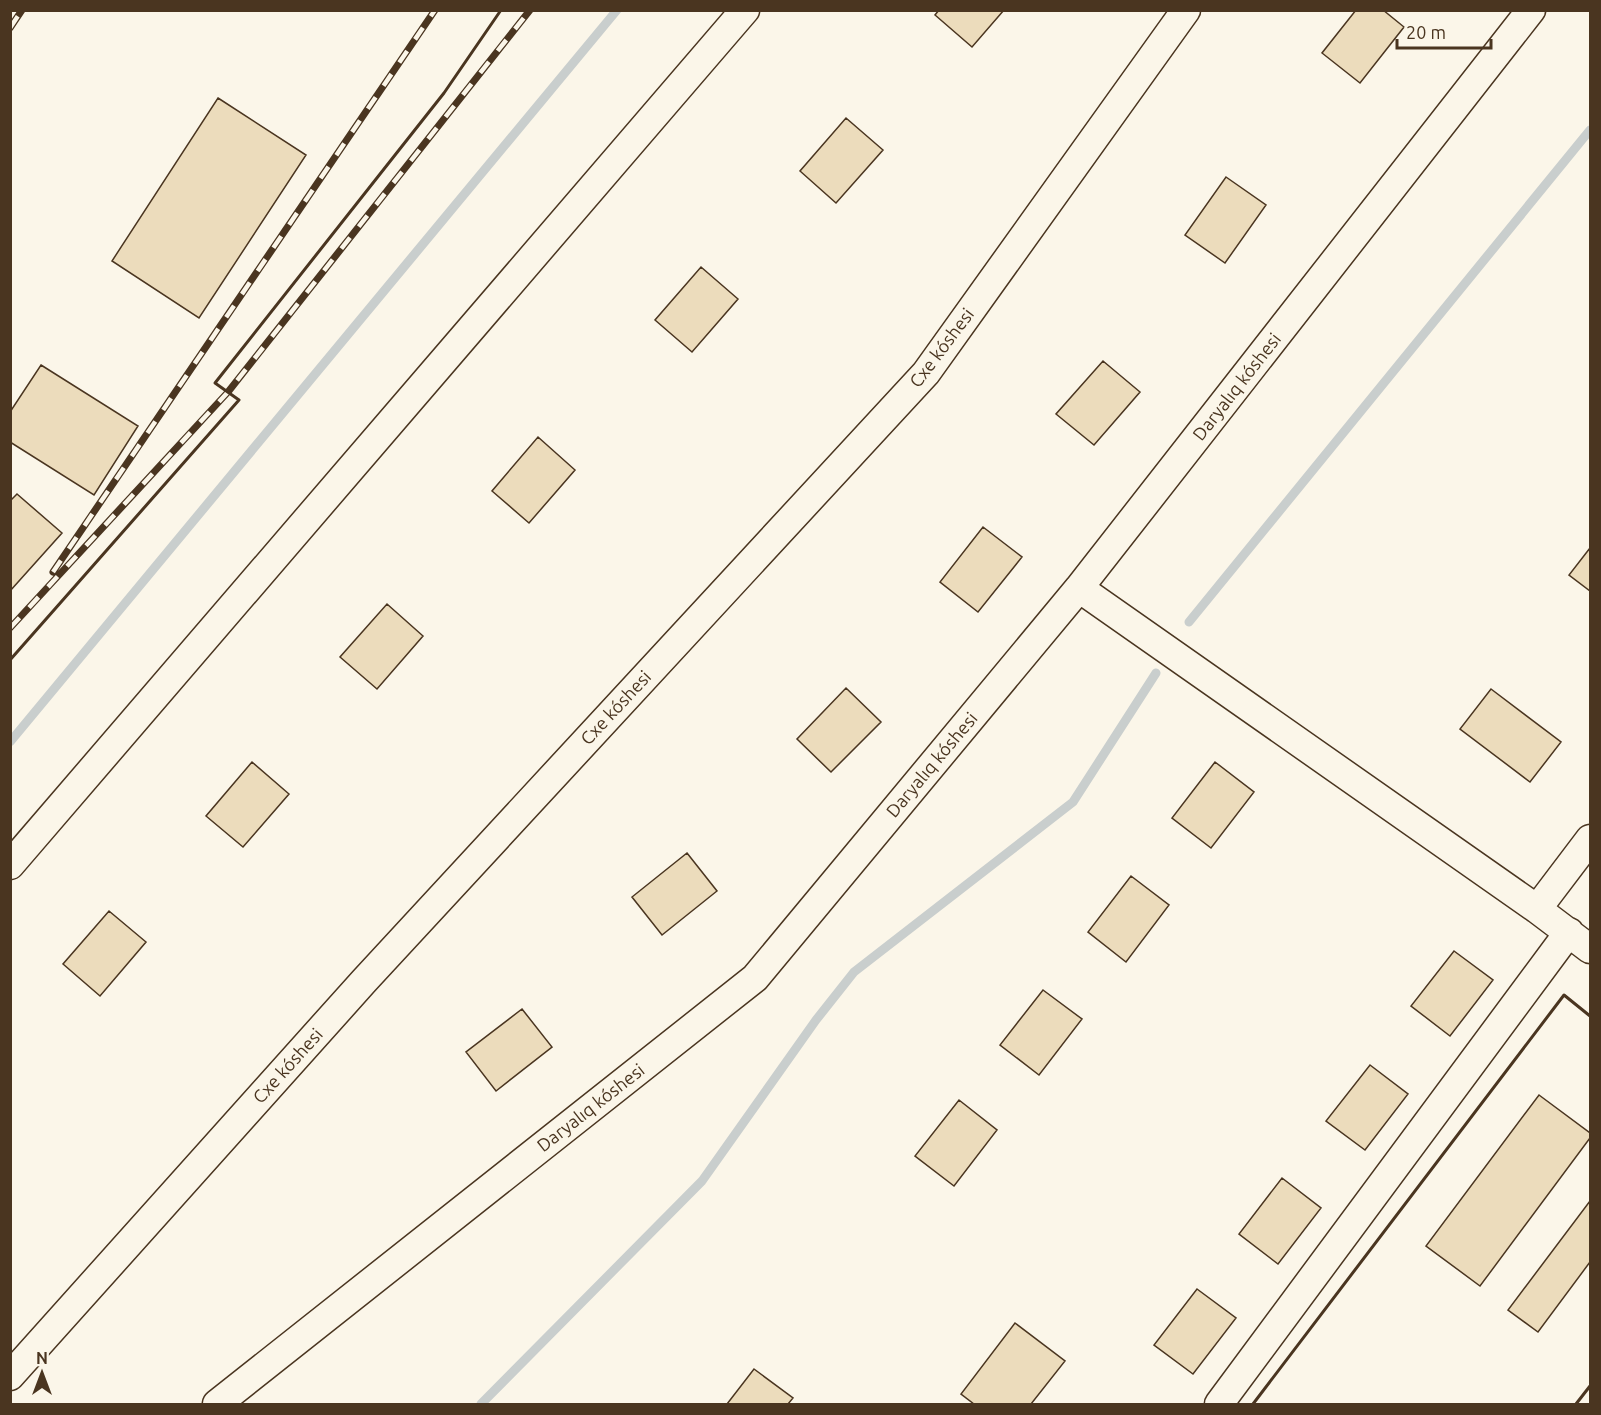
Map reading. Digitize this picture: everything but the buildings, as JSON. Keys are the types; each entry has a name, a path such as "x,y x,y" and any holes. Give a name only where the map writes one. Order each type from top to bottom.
{"street":[{"path":"10,865 745,10"},
{"name":"Cxe kóshesi","path":"10,1376 364,981 926,373 1186,10"},
{"name":"Daryalıq kóshesi","path":"217,1404 754,978 1079,588 1532,10"},
{"path":"1079,588 1580,941 1219,1404"},
{"path":"1537,909 1590,839"}],"waterway":[{"path":"10,742 617,10"},
{"path":"1189,622 1590,130"},
{"path":"481,1404 702,1181 816,1020 854,972 1073,802 1156,673"}],"railway":[{"path":"10,28 22,10"},
{"path":"53,572 435,10"},
{"path":"10,628 228,392 530,10"}],"wall":[{"path":"10,660 239,400 215,383 444,93 501,10"},
{"path":"1253,1404 1564,995 1590,1016"},
{"path":"1576,1404 1590,1386"}]}
